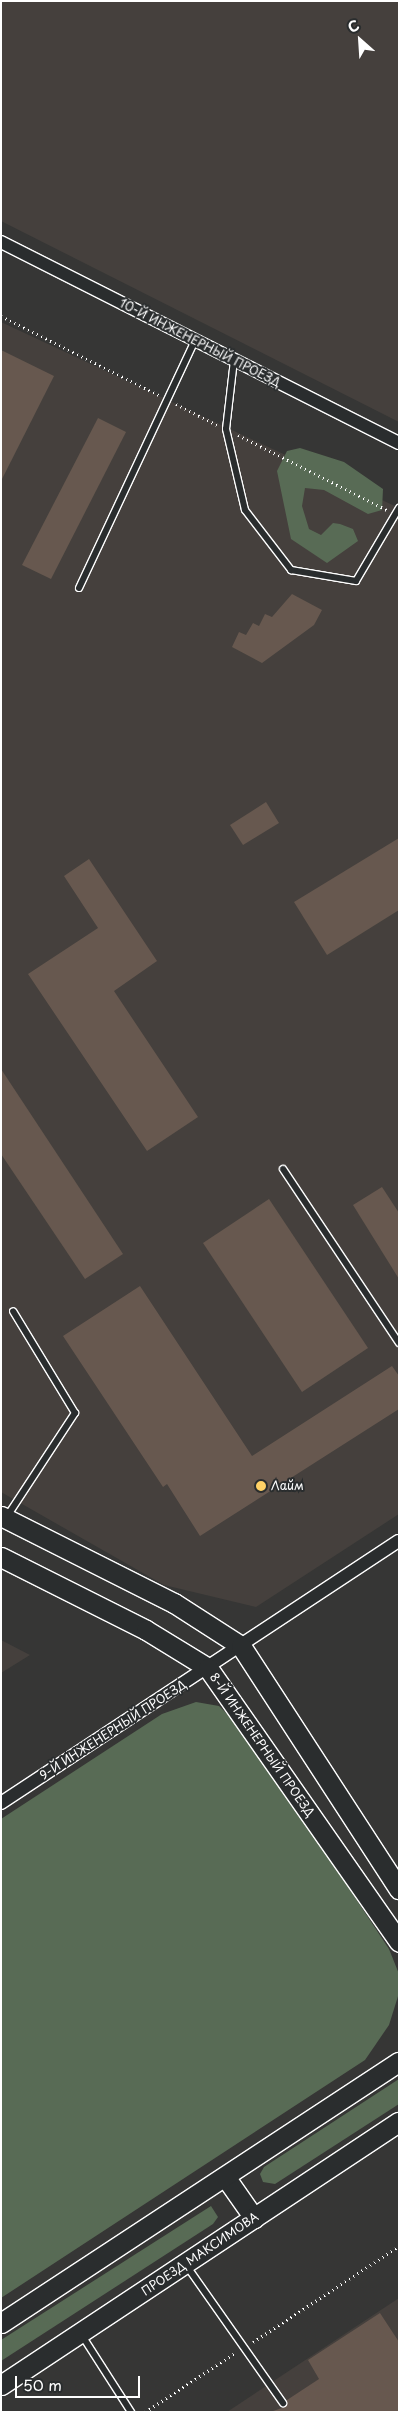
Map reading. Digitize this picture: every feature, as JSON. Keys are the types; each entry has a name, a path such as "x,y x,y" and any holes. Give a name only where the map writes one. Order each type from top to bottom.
{"street":[{"name":"10-Й ИНЖЕНЕРНЫЙ ПРОЕЗД","path":"1,242 399,443"},
{"path":"3,1518 174,1603 241,1646 399,1889"},
{"name":"9-Й ИНЖЕНЕРНЫЙ ПРОЕЗД","path":"1,1803 399,1542"},
{"name":"8-Й ИНЖЕНЕРНЫЙ ПРОЕЗД","path":"1,1557 146,1630 208,1668 399,1942"},
{"path":"1,2323 226,2178 396,2063 399,2044"},
{"name":"ПРОЕЗД МАКСИМОВА","path":"1,2385 399,2122"},
{"path":"226,2178 254,2218"}],"lane":[{"path":"79,588 169,400 195,340"},
{"path":"234,360 226,429 245,510 291,570 356,581 397,511"},
{"path":"283,1169 399,1343"},
{"path":"3,1518 76,1413 13,1311"},
{"path":"185,2264 283,2403"},
{"path":"80,2333 130,2412"}],"path":[{"path":"1,316 226,429 397,511"},
{"path":"145,2412 399,2246"}],"shaded area":[{"path":"1,1 399,1 399,422 1,221"},
{"path":"1,322 399,508 399,1514 256,1607 164,1585 1,1492"},
{"path":"1,1640 30,1655 1,1673"},
{"path":"399,2298 399,2412 227,2412"}],"green space":[{"path":"300,448 344,462 383,489 382,510 368,514 324,490 305,488 302,506 309,529 321,535 333,523 340,524 353,529 358,541 327,563 291,539 277,471 287,451"},
{"path":"196,1702 219,1706 246,1732 389,1949 399,1974 399,1993 389,2025 365,2060 1,2298 1,1819 162,1714"},
{"path":"399,2079 399,2104 275,2184 263,2182 260,2174 264,2167"},
{"path":"211,2206 218,2217 213,2224 1,2361 1,2340"}],"building":[{"path":"1,350 54,376 1,481"},
{"path":"98,418 126,432 51,579 22,565"},
{"path":"292,594 322,610 314,625 262,663 232,647 239,632 246,635 253,623 259,626 265,614 272,617"},
{"path":"266,802 279,823 243,845 230,825"},
{"path":"399,838 399,910 327,955 294,902"},
{"path":"89,859 157,961 114,991 198,1117 147,1151 28,974 98,928 64,876"},
{"path":"1,1069 123,1254 85,1279 1,1154"},
{"path":"382,1187 399,1213 399,1279 353,1205"},
{"path":"269,1199 368,1348 302,1392 203,1243"},
{"path":"140,1286 252,1456 392,1366 399,1376 399,1409 200,1536 167,1484 163,1487 63,1336"},
{"path":"380,2313 399,2342 399,2412 270,2412 285,2407 287,2400 319,2379 308,2360"}],"place":[{"name":"Лайм","path":"261,1486"}]}
